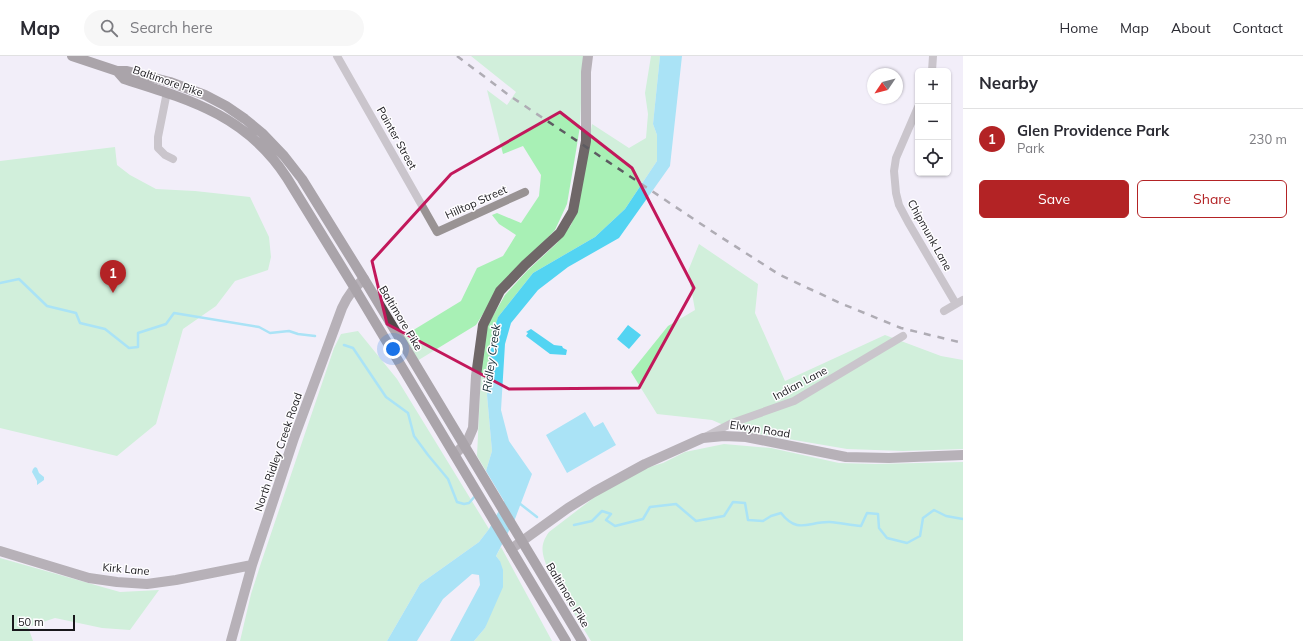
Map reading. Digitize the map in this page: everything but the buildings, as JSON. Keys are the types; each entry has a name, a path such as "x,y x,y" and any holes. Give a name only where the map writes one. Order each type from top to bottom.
{"main road":[{"path":"72,56 117,71"},
{"name":"Baltimore Pike","path":"117,71 124,79 190,100 221,115 239,127 263,148 276,162 354,287 566,641"},
{"name":"Baltimore Pike","path":"117,71 127,71 170,82 226,106 254,126 278,148 296,171 364,279 582,641"}],"street":[{"name":"Painter Street","path":"337,56 437,232"},
{"path":"455,454 465,446 473,428 476,376 483,325 500,291 525,265 560,233 573,211 586,141 586,72 588,56"},
{"path":"932,68 933,56"},
{"path":"167,92 158,137 158,148 165,155 173,159"},
{"name":"Chipmunk Lane","path":"915,114 896,158 894,171 896,194 908,222 959,302"},
{"name":"Hilltop Street","path":"437,232 525,192"},
{"name":"North Ridley Creek Road","path":"231,641 252,565 299,424 342,308 354,287 364,279"},
{"path":"944,311 959,302"},
{"name":"Indian Lane","path":"703,438 732,423 794,401 903,336"},
{"name":"Elwyn Road","path":"509,544 522,541 568,508 645,464 703,438 724,436 746,438 846,457 889,458 963,455"},
{"name":"Kirk Lane","path":"0,551 89,578 147,584 176,580 252,565"}],"highlighted area":[{"path":"560,112 632,168 694,288 639,388 509,389 387,324 372,261 451,174"}],"green space":[{"path":"471,56 583,56 580,126 567,204 555,230 498,290 476,325 417,361 402,337 461,301 477,268 503,256 516,235 499,224 492,215 497,213 521,223 539,196 541,175 523,146 503,154 487,90 507,105 516,92"},
{"path":"651,56 660,56 653,124 657,135 657,161 625,209 595,237 533,273 498,317 487,395 492,451 486,471 477,456 482,350 486,328 505,295 527,271 557,243 571,225 578,206 592,124 629,148 646,138 648,114 645,93"},
{"path":"115,147 117,165 130,175 156,189 195,191 250,197 269,237 271,257 268,270 235,281 216,306 183,329 156,424 117,456 0,428 0,161"},
{"path":"699,244 758,284 755,313 785,381 885,335 941,356 963,360 963,449 903,451 847,449 735,430 712,420 657,414 631,372 668,326 695,310 688,271"},
{"path":"358,331 397,379 489,529 479,542 420,584 387,641 240,641 251,594 334,348 341,334"},
{"path":"724,444 771,448 839,463 875,464 963,462 963,641 591,641 549,572 543,556 543,547 549,532 596,496 646,468 663,463 685,452"},
{"path":"501,547 552,641 474,641 485,628 500,561 496,556"},
{"path":"0,558 120,592 159,590 130,630 102,628 55,618 28,627 33,641 0,641"}],"water":[{"name":"Ridley Creek","path":"660,56 682,56 670,166 619,238 568,267 538,290 511,323 505,344 501,410 509,441 532,474 515,519 496,556 500,561 503,570 503,587 485,628 474,641 450,641 480,585 479,575 472,574 443,599 417,641 387,641 420,584 479,542 489,529 504,501 486,471 492,451 487,395 491,340 498,317 533,273 595,237 625,209 657,161 657,135 653,124"},
{"path":"628,325 641,335 629,349 617,339"},
{"path":"531,329 554,345 562,346 567,350 566,355 550,354 526,336 528,333 526,332"},
{"path":"585,412 594,427 603,422 616,445 567,473 546,435"},
{"path":"35,467 44,477 44,480 37,485 37,481 32,472"}],"waterway":[{"path":"0,283 19,279 47,306 76,313 80,323 105,329 129,348 138,347 138,333 166,324 174,313 259,327 270,333 289,331 298,334 315,336"},
{"path":"344,345 353,348 386,397 408,413 414,436 448,479 457,502 464,504 469,503 476,495"},
{"path":"574,525 592,521 602,511 611,514 606,520 615,526 643,519 650,507 676,504 696,521 724,516 733,502 745,503 748,520 763,521 771,516 781,513 787,520 798,525 830,522 861,526 867,513 878,514 879,528 887,538 907,543 920,536 923,518 934,510 946,516 963,519"},
{"path":"519,503 537,517"}],"railway":[{"path":"457,56 510,96 780,275 840,303 901,328 963,343"}],"place":[{"name":"Glen Providence Park","path":"113,293"}]}
